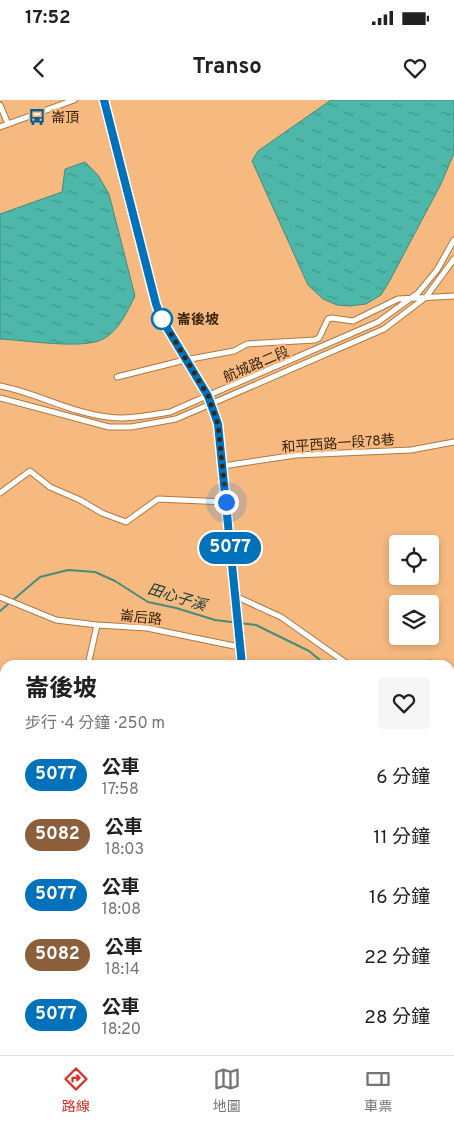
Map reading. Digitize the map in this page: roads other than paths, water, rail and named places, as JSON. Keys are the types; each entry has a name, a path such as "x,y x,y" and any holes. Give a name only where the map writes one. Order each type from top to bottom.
{"street":[{"path":"0,127 58,103 74,100"},
{"path":"104,100 156,304 161,318 208,396 218,424 241,660"},
{"path":"0,105 8,124"},
{"name":"航城路二段","path":"0,386 16,389 82,412 108,418 170,412 378,322 411,298 437,270 454,240"},
{"name":"航城路二段","path":"0,398 109,427 131,427 176,419 384,329 426,297 454,259"},
{"path":"117,378 186,360 234,351 247,344 315,340 319,338 328,320 332,318 353,321 398,299 454,296"},
{"name":"和平西路一段78巷","path":"223,466 296,455 411,450 454,442"},
{"path":"0,493 30,471 50,487 80,500 102,513 126,522 158,499 226,502"},
{"name":"崙后路","path":"0,596 39,615 56,620 148,628 239,647"},
{"path":"235,596 281,617 342,660"},
{"path":"89,660 97,625"}],"water":[{"path":"331,100 454,100 454,153 441,184 381,295 366,304 337,305 323,299 308,285 252,161 258,151"},
{"path":"85,162 98,175 109,194 135,296 114,331 103,339 94,342 53,344 0,339 0,214 62,192 65,169"}],"waterway":[{"name":"田心子溪","path":"0,611 40,577 68,570 95,572 115,581 148,602 215,620 256,625 309,651 320,660"}],"place":[{"name":"崙頂","path":"37,117"},
{"name":"崙後坡","path":"162,319"}]}
